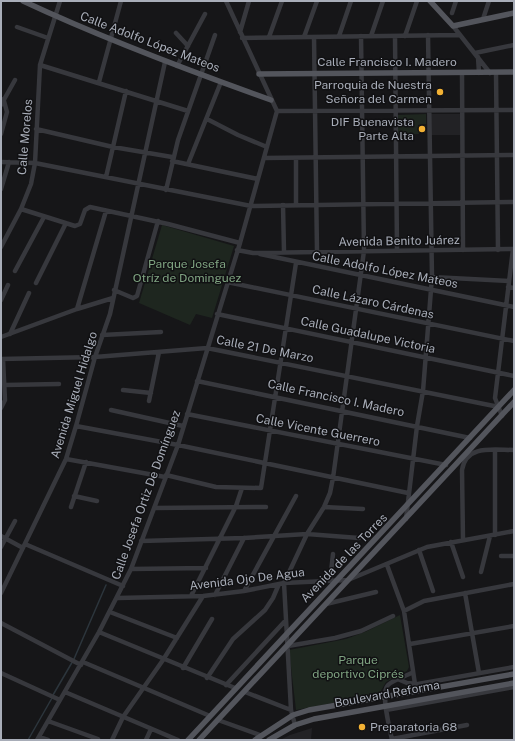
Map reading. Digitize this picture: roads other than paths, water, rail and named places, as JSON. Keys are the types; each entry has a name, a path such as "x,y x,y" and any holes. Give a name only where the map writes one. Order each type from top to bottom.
{"main road":[{"name":"Calle Adolfo López Mateos","path":"23,1 110,40 165,62 271,100"},
{"path":"430,1 453,26 514,13"},
{"name":"Calle Francisco I. Madero","path":"259,74 428,74 514,72"},
{"name":"Avenida de las Torres","path":"188,740 287,634 333,581 406,508 514,390"},
{"name":"Avenida de las Torres","path":"199,740 514,402"},
{"name":"Boulevard Reforma","path":"255,740 292,713 514,674"},
{"name":"Boulevard Reforma","path":"269,740 295,725 314,719 514,683"}],"street":[{"name":"Calle Morelos","path":"1,247 21,209 31,184 35,163 40,65 60,1"},
{"path":"99,82 121,1"},
{"path":"226,1 239,32 277,111 514,110"},
{"path":"239,32 249,1"},
{"path":"269,37 282,1"},
{"path":"304,37 317,1"},
{"path":"339,36 351,1"},
{"path":"372,36 383,1"},
{"path":"406,36 417,1"},
{"path":"452,12 456,1"},
{"path":"483,19 489,1"},
{"path":"176,66 205,14"},
{"path":"453,26 459,35 493,73 496,110 498,250"},
{"path":"17,27 48,38"},
{"path":"176,33 188,46"},
{"path":"166,190 172,159 215,35"},
{"path":"406,519 412,458 423,391 432,290 433,251 428,35"},
{"path":"242,38 459,35"},
{"path":"314,36 317,252"},
{"path":"207,678 233,639 265,610 273,598 307,534 324,507 330,493 364,251 361,36"},
{"path":"395,36 397,251"},
{"path":"475,52 514,45"},
{"path":"478,57 479,73"},
{"name":"Avenida Miguel Hidalgo","path":"1,593 66,459 95,356 110,314 130,215 165,62"},
{"path":"40,65 99,82 188,111"},
{"path":"462,73 463,250"},
{"path":"1,134 7,112 2,102 15,80"},
{"path":"188,164 221,82"},
{"path":"106,177 126,91"},
{"name":"Calle Josefa Ortiz De Domínguez","path":"38,738 58,699 65,692 118,598 131,569 178,445 251,206 277,111"},
{"path":"207,119 238,135 267,147"},
{"path":"36,129 113,147 144,152 188,164 258,179"},
{"path":"264,158 514,155"},
{"path":"296,158 296,205"},
{"path":"1,162 35,163 251,206 463,204 514,202"},
{"path":"1,189 9,162"},
{"path":"283,206 284,252"},
{"path":"21,209 78,226 87,208 158,221 240,242"},
{"path":"77,309 106,211"},
{"path":"15,271 44,217"},
{"path":"114,290 135,298 158,221"},
{"path":"36,283 66,223"},
{"path":"502,416 495,398 514,249"},
{"name":"Avenida Benito Juárez","path":"237,250 253,253 514,249"},
{"name":"Calle Adolfo López Mateos","path":"253,253 514,307"},
{"path":"66,459 166,476 216,487 261,488 296,263"},
{"name":"Calle Adolfo López Mateos","path":"432,277 509,281"},
{"name":"Calle Lázaro Cárdenas","path":"227,282 514,341"},
{"path":"1,300 8,285"},
{"path":"508,287 514,288"},
{"path":"10,334 29,292"},
{"path":"1,337 77,309 113,298"},
{"name":"Calle Guadalupe Victoria","path":"217,314 514,376"},
{"path":"102,335 161,332"},
{"name":"Calle 21 De Marzo","path":"2,359 95,356 207,348 499,407"},
{"path":"149,402 159,352"},
{"path":"1,408 5,400 2,359"},
{"name":"Calle Francisco I. Madero","path":"197,381 470,438"},
{"path":"4,388 59,384"},
{"path":"123,390 151,393"},
{"path":"111,410 183,426"},
{"name":"Calle Vicente Guerrero","path":"187,414 446,465"},
{"path":"76,426 178,445 408,493"},
{"path":"463,540 462,470 465,459 477,450 514,450"},
{"path":"481,572 493,536 495,450"},
{"path":"71,507 86,462"},
{"path":"191,596 221,538 236,506 242,488"},
{"path":"74,496 97,501"},
{"path":"244,591 296,496"},
{"path":"154,508 236,506 266,507"},
{"path":"324,507 363,509"},
{"path":"1,547 3,537 14,521"},
{"name":"Avenida Ojo De Agua","path":"118,598 203,596 244,591 282,583 348,580 431,546 514,531"},
{"path":"141,541 244,538 307,534 359,538"},
{"path":"3,537 123,586"},
{"path":"214,595 244,538"},
{"path":"451,542 463,577"},
{"path":"419,550 433,591"},
{"path":"333,554 333,581"},
{"path":"501,556 514,556"},
{"path":"387,564 404,611 415,684"},
{"path":"131,569 206,568"},
{"path":"282,583 292,713 295,725"},
{"path":"404,611 424,600 514,584"},
{"path":"326,604 376,592"},
{"path":"465,592 479,673"},
{"path":"112,740 123,717 163,660 203,596"},
{"path":"110,612 177,638"},
{"path":"288,646 336,638 361,631 393,616"},
{"path":"183,668 212,619"},
{"path":"226,685 286,620"},
{"path":"1,623 74,661 210,716"},
{"path":"410,644 514,626"},
{"path":"99,632 207,678 236,688"},
{"path":"400,680 415,684 514,667"},
{"path":"1,672 58,699"},
{"path":"413,672 387,686 385,697 392,740 467,725"},
{"path":"386,707 514,687"},
{"path":"65,692 178,740"},
{"path":"245,692 292,713"},
{"path":"218,720 260,736"},
{"path":"48,721 98,739"},
{"path":"146,740 151,729"},
{"path":"38,738 48,740"}],"waterway":[{"path":"53,695 74,659 106,585"},
{"path":"28,740 52,698"}],"place":[{"name":"Parroquia de Nuestra Señora del Carmen","path":"440,92"},
{"name":"DIF Buenavista Parte Alta","path":"422,129"},
{"name":"Preparatoria 68","path":"362,727"}],"park label":[{"name":"Parque Josefa Otríz de Dominguez","path":"187,271"},
{"name":"Parque deportivo Ciprés","path":"358,667"}]}
